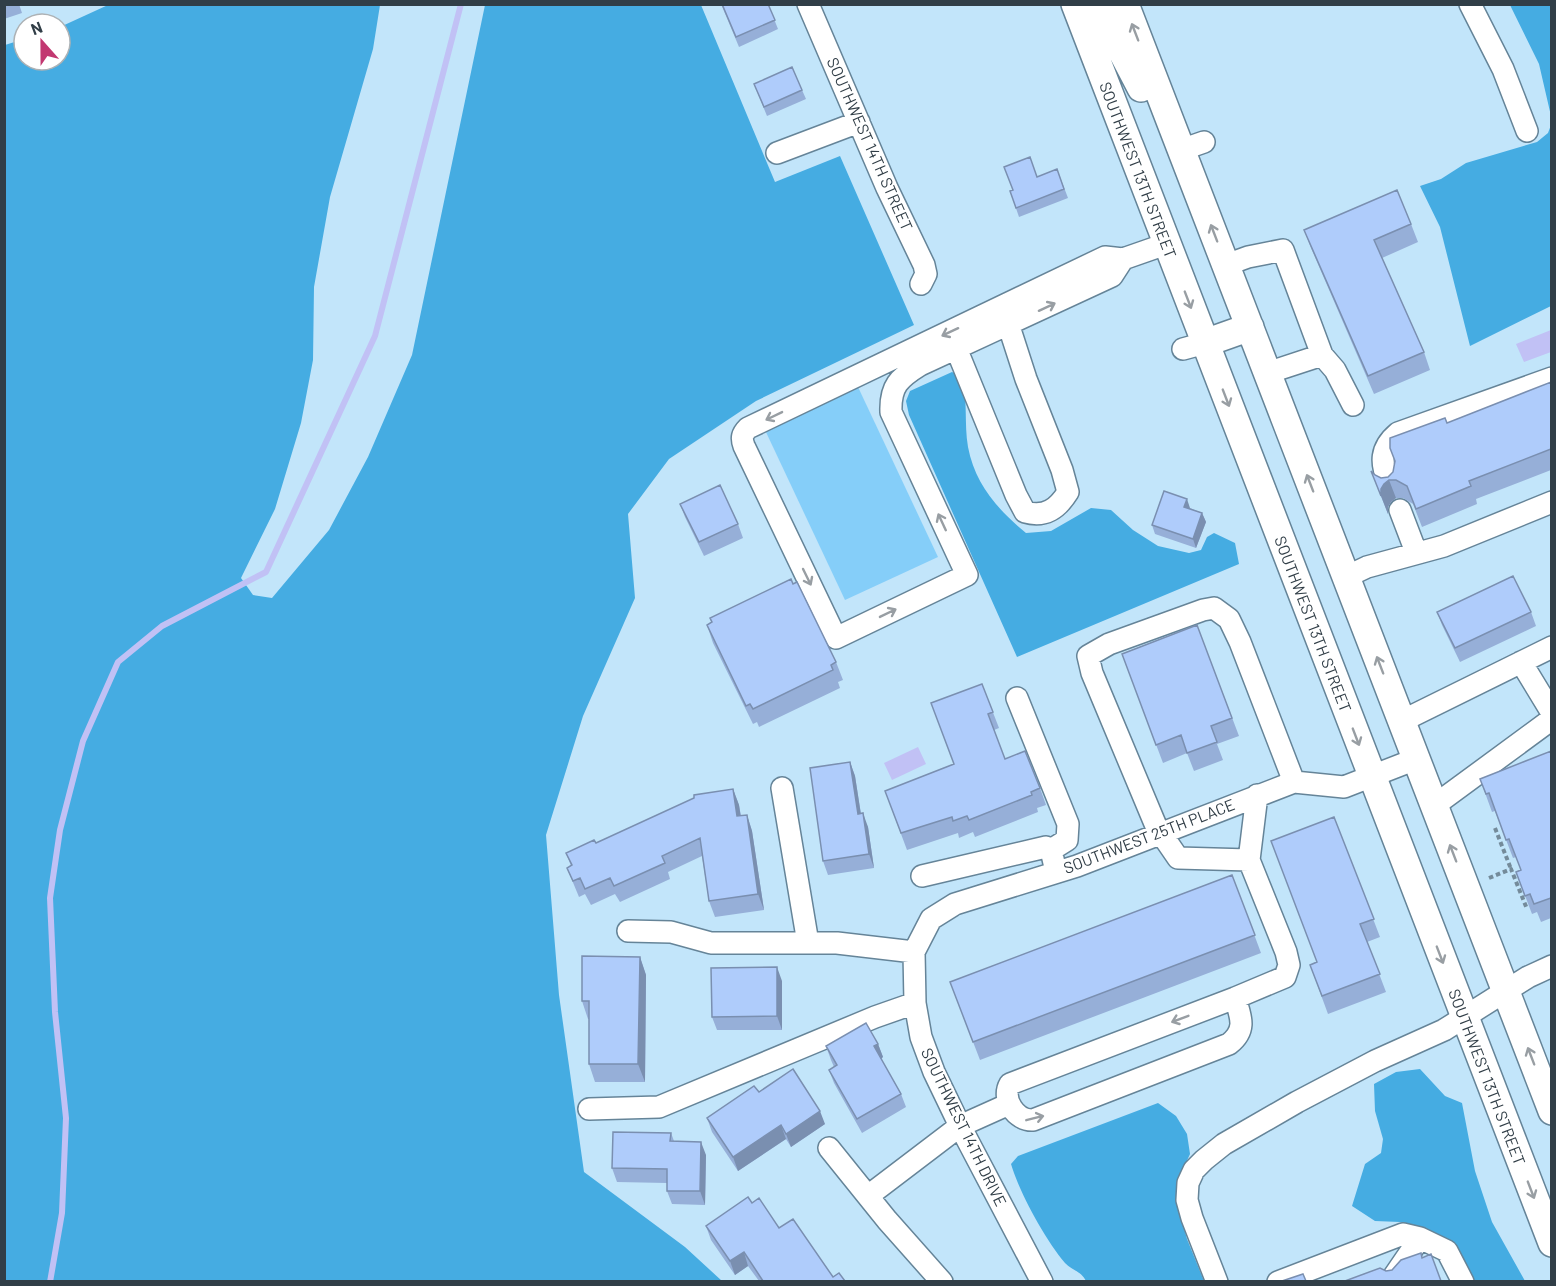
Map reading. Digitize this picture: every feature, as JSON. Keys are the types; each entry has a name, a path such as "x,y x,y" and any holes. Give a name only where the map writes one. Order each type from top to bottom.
{"main road":[{"name":"SOUTHWEST 13TH STREET","path":"1075,4 1167,244 1194,346 1371,776 1551,1243"},
{"path":"1097,4 1145,96 1163,104"},
{"path":"1125,4 1163,104 1192,146 1226,265 1550,1103"},
{"path":"1194,346 1250,327"}],"street":[{"name":"SOUTHWEST 14TH STREET","path":"808,4 924,265 926,274 921,284"},
{"path":"1470,4 1503,69 1527,131"},
{"path":"777,153 859,122"},
{"path":"1006,316 758,423 743,433 741,440 836,638 967,575 891,412 890,399 894,387 904,375 956,348 1105,257 1123,259 1167,244"},
{"path":"1226,265 1248,257 1283,250 1322,355 1335,370 1353,405"},
{"path":"956,348 1025,512 1036,515 1048,512 1061,504 1068,492 1062,470 1026,379 1006,316"},
{"path":"1267,373 1322,355"},
{"path":"1389,483 1383,470 1382,454 1388,441 1398,433 1551,378"},
{"path":"1346,577 1367,567 1444,546 1551,502"},
{"path":"1400,510 1416,552"},
{"path":"1249,860 1178,858 1151,815 1092,673 1088,656 1108,644 1203,610 1214,609 1223,613 1240,642 1294,782"},
{"path":"1402,721 1551,647"},
{"path":"1521,662 1551,713"},
{"path":"1017,698 1068,824 1067,840 1051,850"},
{"path":"1435,805 1551,719"},
{"name":"SOUTHWEST 25TH PLACE","path":"915,958 931,919 955,904 1056,872 1294,782 1344,787 1416,759"},
{"path":"782,788 808,943"},
{"path":"1235,998 1241,1019 1240,1031 1237,1038 1229,1044 1033,1120 1025,1121 1009,1104 1006,1096 1010,1084 1285,977 1289,965 1286,952 1249,860 1257,795"},
{"path":"922,876 1046,847 1051,850 1056,872"},
{"path":"628,931 671,932 711,942 837,943 915,958"},
{"name":"SOUTHWEST 14TH DRIVE","path":"915,958 915,1003 924,1046 934,1072 1042,1281"},
{"path":"1217,1281 1187,1200 1188,1183 1194,1170 1224,1144 1375,1061 1444,1030 1506,992 1551,959"},
{"path":"589,1110 659,1107 875,1017 915,1003"},
{"path":"868,1197 960,1126 1009,1104"},
{"path":"829,1148 868,1197 942,1281"},
{"path":"1278,1281 1403,1234 1420,1238 1447,1251 1463,1281"},
{"path":"1394,1276 1420,1238"}],"path":[{"path":"1495,828 1527,909"},
{"path":"1489,878 1511,870"}],"shaded area":[{"path":"108,5 380,5 373,49 330,197 314,287 313,360 301,423 275,509 241,578 253,595 272,598 329,530 368,457 412,355 485,5 701,5 775,182 840,156 914,325 756,401 669,459 628,514 635,598 583,716 546,835 559,995 584,1172 685,1247 722,1281 5,1281 5,45 12,43 12,72 72,72 72,22"},
{"path":"1510,5 1551,5 1551,116 1539,64"},
{"path":"1551,125 1551,306 1470,346 1440,227 1420,186 1441,179 1466,163 1537,142 1548,133"},
{"path":"1551,330 1551,352 1524,362 1516,344"},
{"path":"952,372 962,377 968,447 976,473 997,505 1026,533 1051,531 1091,508 1111,510 1133,530 1158,546 1189,553 1201,550 1207,537 1214,533 1235,543 1239,564 1017,657 909,415 906,401 910,391"},
{"path":"858,387 938,557 845,600 765,430"},
{"path":"918,747 926,764 892,780 884,763"},
{"path":"1420,1069 1445,1096 1462,1103 1475,1171 1492,1222 1525,1281 1469,1281 1422,1232 1400,1222 1375,1221 1352,1206 1365,1164 1381,1153 1383,1139 1375,1111 1374,1084 1396,1072"},
{"path":"1158,1103 1176,1116 1187,1134 1190,1154 1180,1176 1179,1209 1187,1239 1204,1281 1086,1281 1082,1275 1065,1263 1049,1242 1027,1202 1011,1164 1018,1156"}],"building":[{"path":"722,4 768,4 775,20 736,37"},
{"path":"792,67 802,90 764,107 754,84"},
{"path":"1030,157 1037,177 1057,169 1064,189 1016,208 1010,191 1013,190 1004,167"},
{"path":"1397,190 1411,224 1374,240 1424,352 1368,376 1304,230"},
{"path":"1551,382 1551,449 1469,481 1471,486 1416,509 1407,486 1396,480 1389,480 1384,484 1381,496 1371,471 1381,478 1388,477 1393,472 1395,461 1390,448 1390,438 1445,418 1447,423"},
{"path":"720,485 738,524 699,542 680,504"},
{"path":"1164,491 1187,499 1184,507 1202,513 1193,539 1152,525"},
{"path":"1513,576 1531,612 1455,648 1437,612"},
{"path":"791,579 793,584 797,582 836,662 831,665 833,670 753,709 750,704 746,706 707,625 712,622 710,618"},
{"path":"1197,625 1232,718 1211,726 1217,742 1187,753 1181,735 1156,745 1122,654"},
{"path":"982,684 993,712 988,714 1005,759 1025,751 1040,788 1031,792 1032,795 969,820 967,816 953,821 952,817 901,833 885,791 954,764 931,703"},
{"path":"1551,751 1551,898 1534,904 1530,894 1525,896 1516,872 1521,870 1509,839 1506,840 1489,793 1486,794 1480,779"},
{"path":"850,762 858,814 863,813 869,854 823,861 810,768"},
{"path":"733,789 737,816 747,815 758,894 709,901 700,838 662,856 665,863 614,886 610,878 585,889 580,878 573,881 567,868 572,865 566,853 594,840 596,843 694,798 694,795"},
{"path":"1334,817 1374,919 1360,924 1380,974 1322,996 1310,965 1317,962 1271,841"},
{"path":"1232,875 1255,935 973,1042 950,982"},
{"path":"582,956 640,957 638,1064 589,1064 589,1001 582,1001"},
{"path":"777,967 777,1016 712,1017 711,968"},
{"path":"866,1023 878,1044 874,1046 901,1094 857,1119 829,1070 837,1065 826,1046"},
{"path":"793,1069 820,1111 786,1134 781,1125 733,1157 707,1118 754,1086 759,1092"},
{"path":"613,1132 671,1133 670,1141 701,1142 700,1191 667,1191 667,1169 612,1168"},
{"path":"748,1197 752,1203 759,1198 779,1228 793,1219 833,1277 839,1273 845,1281 763,1281 744,1252 730,1261 706,1226"},
{"path":"1421,1253 1422,1258 1431,1254 1441,1281 1345,1281 1380,1268 1386,1271 1392,1270 1401,1260"},
{"path":"1303,1274 1306,1281 1282,1281"}],"waterway":[{"path":"50,1282 62,1213 66,1118 55,1012 50,898 60,830 83,741 118,662 162,626 266,572 375,336 461,4"}]}
